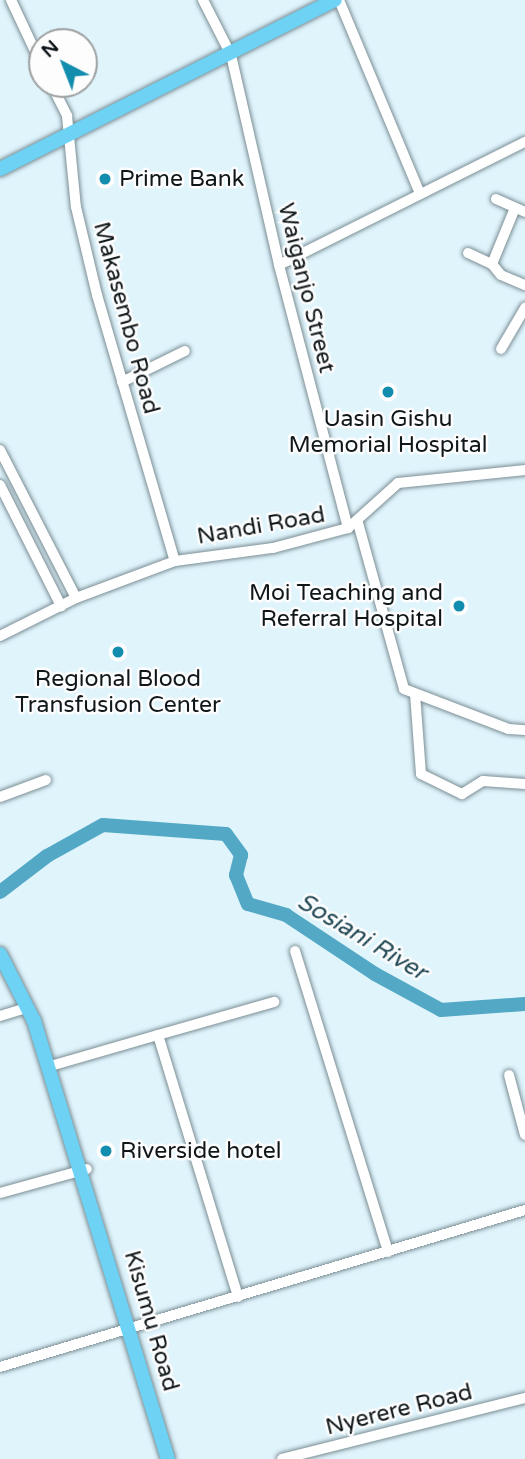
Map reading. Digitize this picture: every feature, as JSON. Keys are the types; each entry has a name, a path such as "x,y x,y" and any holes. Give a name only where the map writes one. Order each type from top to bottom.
{"highway":[{"path":"0,169 67,133 231,55 337,0"},
{"path":"0,947 32,1001 54,1065 84,1170"},
{"path":"0,954 29,1007 84,1170"},
{"name":"Kisumu Road","path":"84,1170 168,1459"}],"street":[{"path":"11,0 28,36"},
{"name":"Waiganjo Street","path":"203,0 231,55 279,265 399,682 415,694"},
{"path":"337,0 419,194"},
{"name":"Makasembo Road","path":"58,98 67,116 67,133 82,236 175,561"},
{"path":"279,265 525,142"},
{"path":"492,264 520,210 496,199"},
{"path":"468,253 492,264 501,275 525,285"},
{"path":"501,349 512,326 524,316"},
{"path":"122,382 185,351"},
{"path":"0,450 76,598"},
{"name":"Nandi Road","path":"0,636 76,598 175,561 273,548 353,526 388,488 406,480 525,470"},
{"path":"0,485 61,606"},
{"path":"525,730 509,729 415,694 421,774 462,793 483,781 525,784"},
{"path":"0,797 46,780"},
{"path":"295,951 388,1252"},
{"path":"54,1065 274,1002"},
{"path":"0,1016 29,1007"},
{"path":"158,1035 239,1297"},
{"path":"509,1075 525,1135"},
{"path":"0,1194 84,1170"},
{"path":"0,1367 525,1210"},
{"name":"Nyerere Road","path":"282,1459 525,1398"}],"waterway":[{"name":"Sosiani River","path":"0,892 47,856 103,825 226,834 241,855 236,875 248,904 286,915 375,974 441,1010 525,1004"}],"place":[{"name":"Prime Bank","path":"105,179"},
{"name":"Uasin Gishu Memorial Hospital","path":"388,392"},
{"name":"Moi Teaching and Referral Hospital","path":"459,606"},
{"name":"Regional Blood Transfusion Center","path":"118,652"},
{"name":"Riverside hotel","path":"106,1151"}]}
